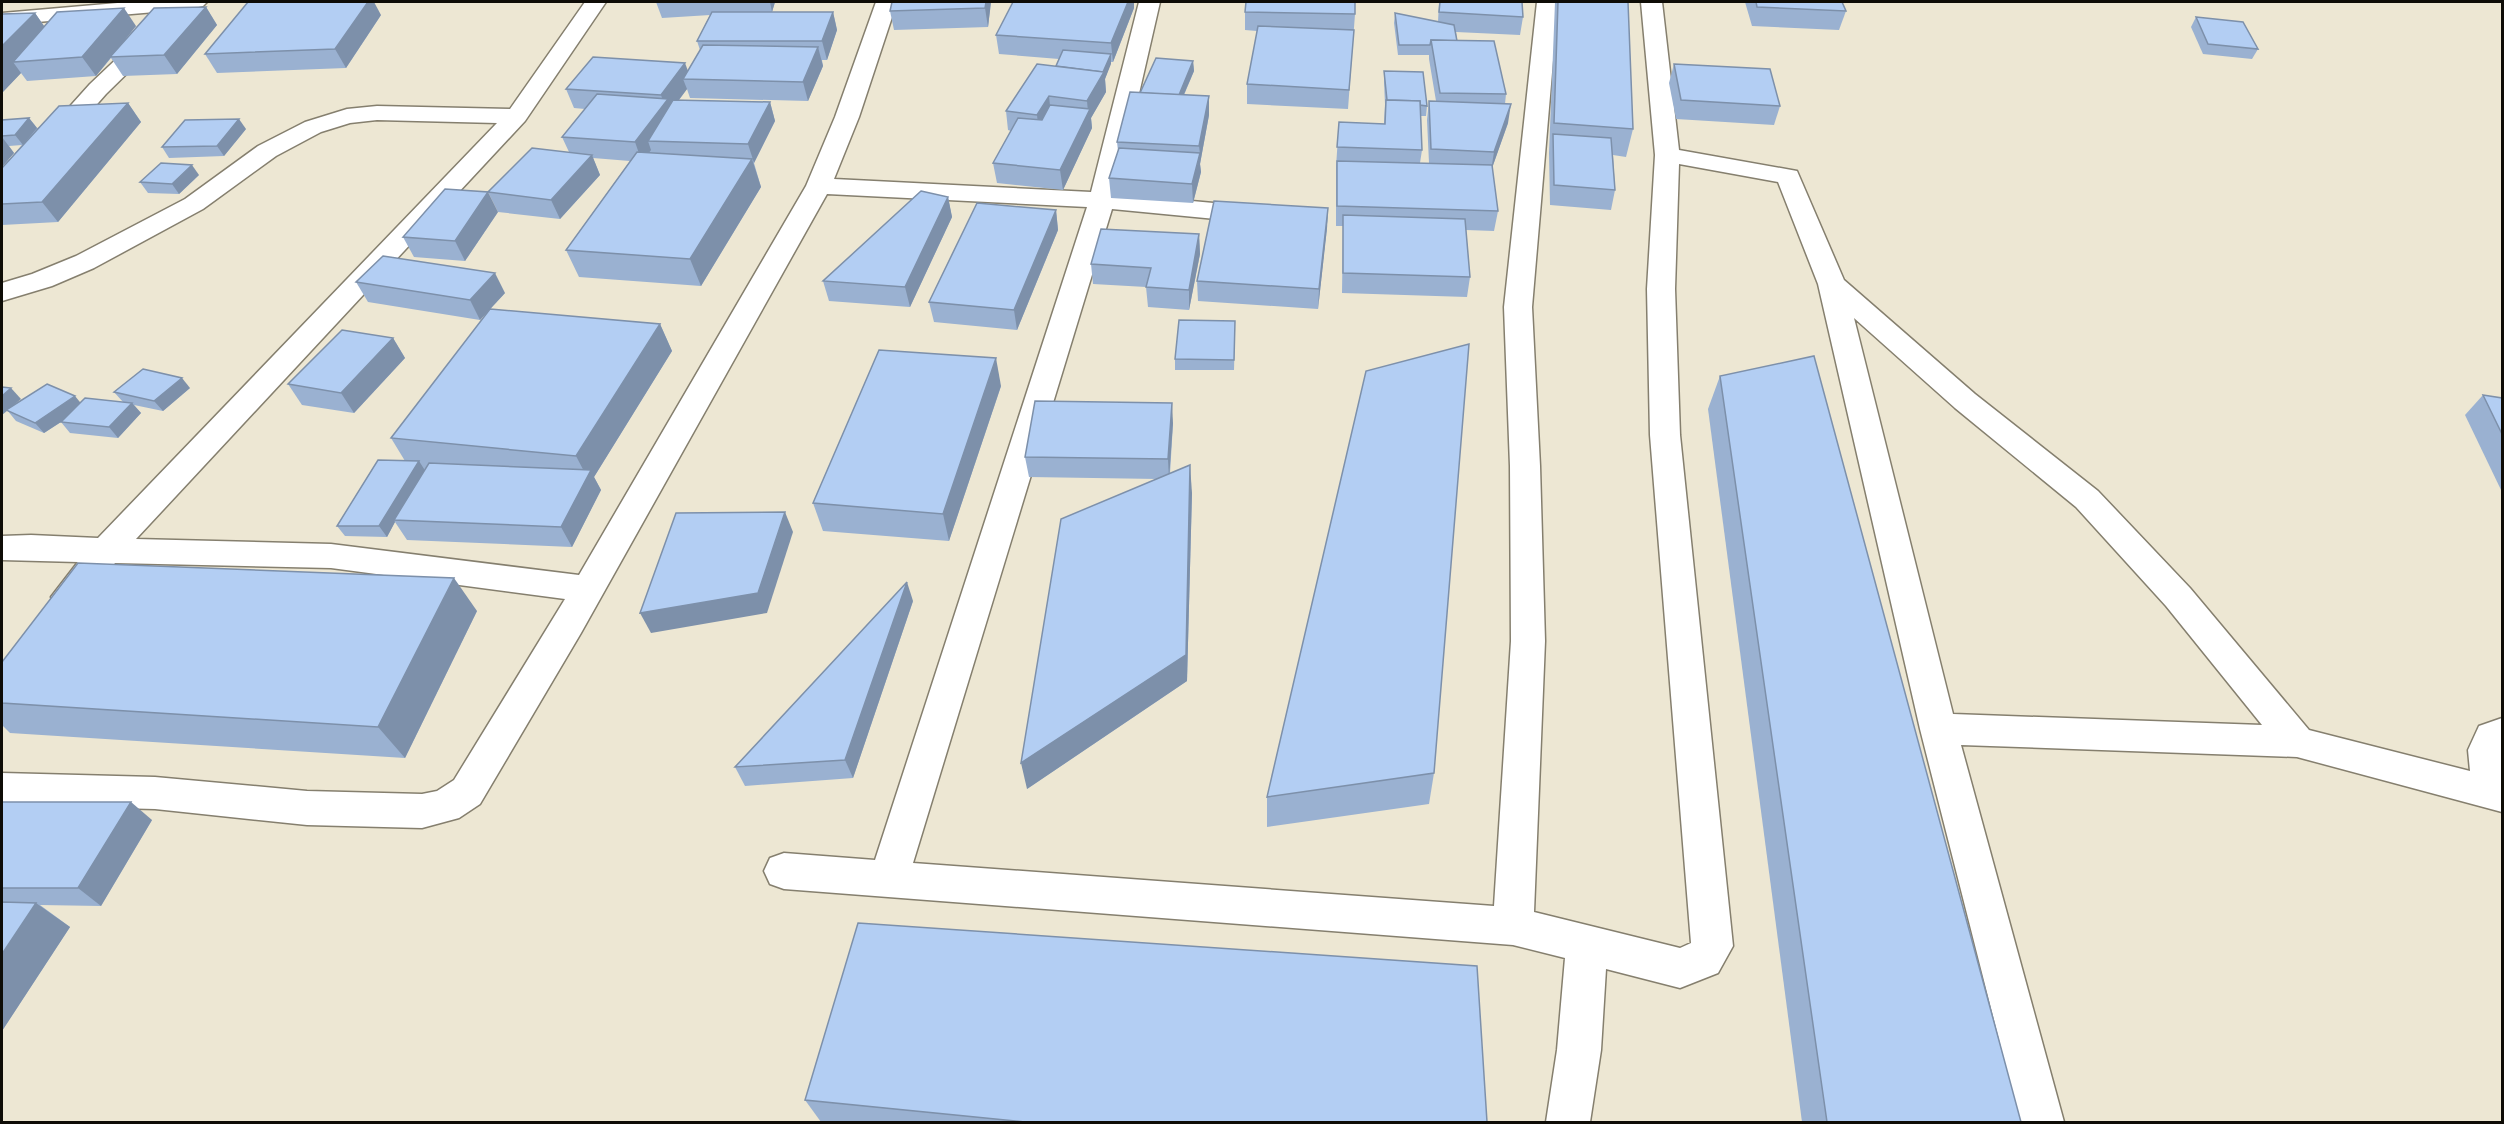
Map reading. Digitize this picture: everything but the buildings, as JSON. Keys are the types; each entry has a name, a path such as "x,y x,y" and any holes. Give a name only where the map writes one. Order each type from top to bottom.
{"street":[{"path":"2,20 193,2"},
{"path":"2,197 98,89 193,2"},
{"path":"54,613 106,551 517,116 595,2"},
{"path":"2,789 156,793 307,808 422,811 446,806 467,792 587,589 819,186 847,117 886,2"},
{"path":"889,878 1102,200 1150,2"},
{"path":"1513,926 1528,641 1525,466 1518,307 1548,2"},
{"path":"784,872 1513,926 1680,968 1701,963 1708,957 1712,946 1665,435 1661,289 1667,155 1652,2"},
{"path":"2,292 42,280 95,257 194,204 267,151 313,127 347,116 377,113 517,116"},
{"path":"1667,155 1788,176 1832,284 1938,729 2042,1122"},
{"path":"819,186 1102,200 1277,217"},
{"path":"1832,284 1965,401 2087,499 2178,597 2297,742"},
{"path":"2,548 31,546 106,551 332,556 587,589"},
{"path":"1938,729 2297,742 2497,794 2486,750 2492,737 2502,733"},
{"path":"1568,1122 1578,1050 1587,946"}]}
